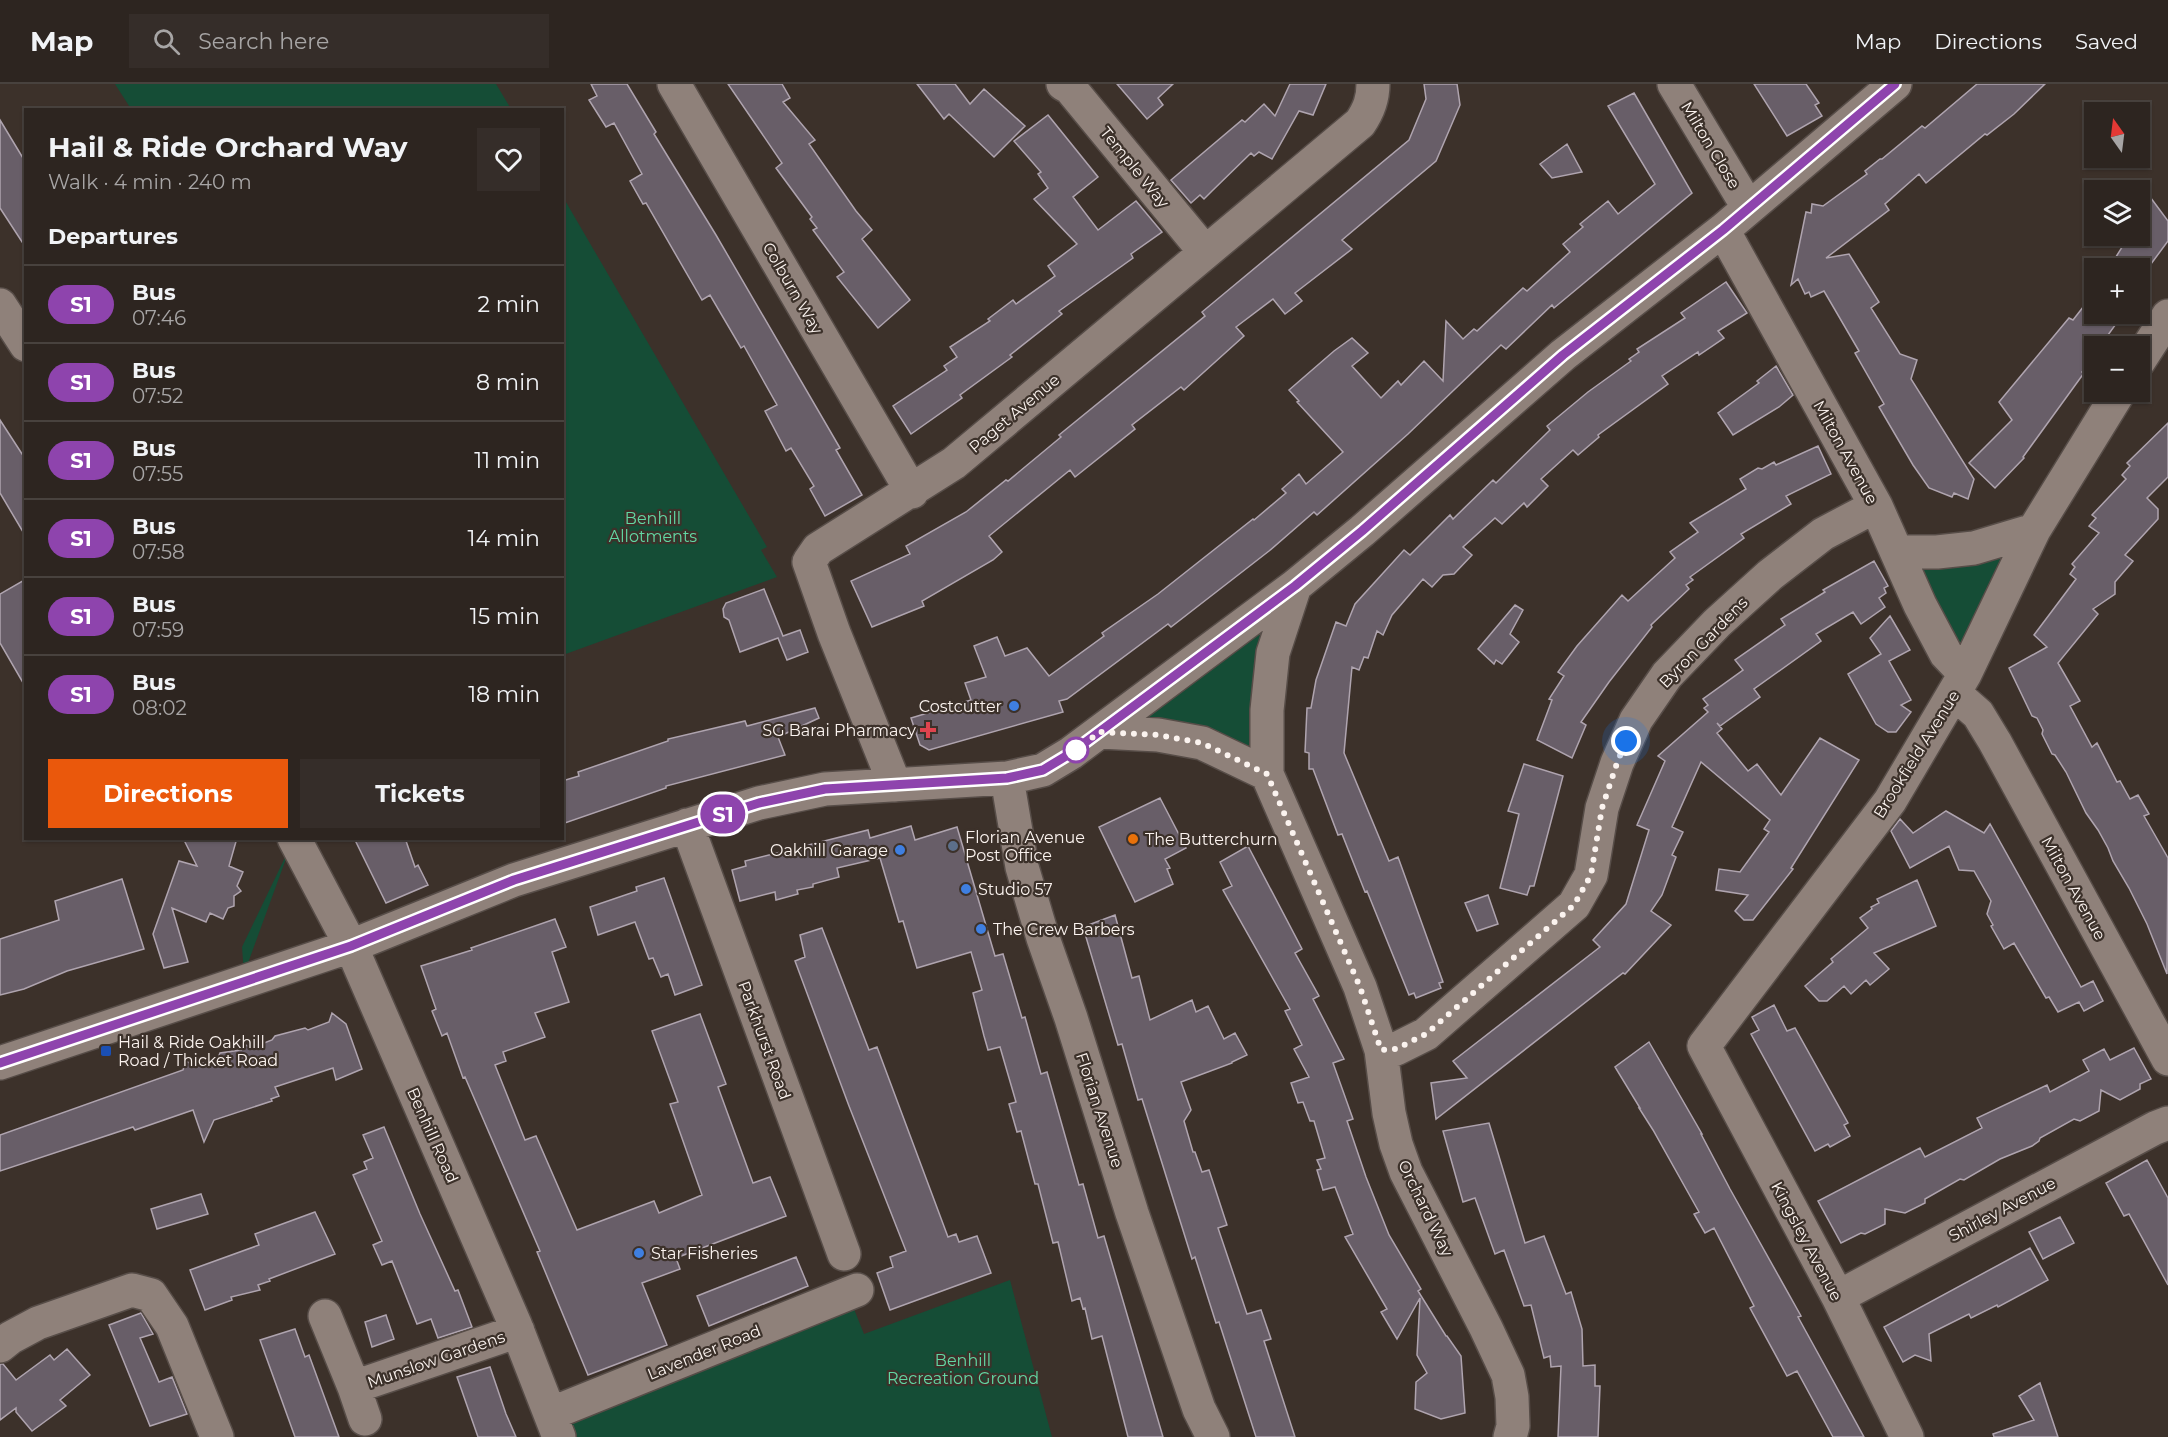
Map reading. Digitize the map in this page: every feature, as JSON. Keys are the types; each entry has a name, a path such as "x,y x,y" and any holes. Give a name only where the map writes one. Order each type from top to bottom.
{"street":[{"name":"Colburn Way","path":"674,84 912,492"},
{"name":"Temple Way","path":"1063,84 1070,88 1205,252"},
{"name":"Paget Avenue","path":"895,785 834,633 809,562 818,549 912,492 954,463 1360,123 1369,110 1373,84"},
{"name":"Milton Close","path":"1674,84 1748,207"},
{"path":"0,1063 351,946 514,880 759,803 825,789 1007,778 1043,770 1100,732 1295,586 1362,531 1563,355 1723,230 1863,95 1895,84"},
{"name":"Milton Avenue","path":"1723,230 1876,506 1920,605 1959,683 1995,742 2168,1059"},
{"path":"0,305 24,342"},
{"path":"2150,344 2168,316"},
{"name":"Brookfield Avenue","path":"1704,1046 1890,801 1959,683 2034,530 2113,402"},
{"name":"Byron Gardens","path":"1381,1050 1396,1049 1426,1034 1574,905 1591,875 1602,808 1617,763 1636,720 1667,675 1717,623 1770,575 1823,534 1876,506"},
{"path":"1897,552 1937,552 1974,548 2034,530"},
{"name":"Orchard Way","path":"1295,586 1273,653 1267,710 1267,774 1360,987 1381,1050 1389,1113 1406,1172 1508,1375 1513,1407 1513,1426 1510,1437"},
{"path":"1100,732 1158,735 1202,743 1267,774"},
{"name":"Florian Avenue","path":"1007,778 1022,867 1043,938 1199,1409 1213,1437"},
{"name":"Parkhurst Road","path":"687,825 844,1254"},
{"name":"Benhill Road","path":"295,840 351,946 518,1331 554,1425"},
{"name":"Kingsley Avenue","path":"1704,1046 1838,1297 1907,1437"},
{"name":"Shirley Avenue","path":"1838,1297 2145,1133 2168,1123"},
{"path":"0,1346 38,1323 132,1290 151,1295 172,1326 217,1437"},
{"name":"Lavender Road","path":"554,1425 858,1290"},
{"name":"Munslow Gardens","path":"325,1316 365,1419"},
{"name":"Munslow Gardens","path":"354,1387 518,1331"}],"green space":[{"path":"115,84 496,84 510,108 130,108"},
{"name":"Benhill Allotments","path":"564,199 767,547 761,550 777,577 564,655"},
{"path":"2024,539 1964,666 1903,555"},
{"path":"1287,599 1262,766 1114,727"},
{"path":"291,845 244,974 242,947"},
{"name":"Benhill Recreation Ground","path":"1010,1280 1052,1437 559,1437 550,1414 848,1294 864,1334"}],"building":[{"path":"591,84 627,84 656,132 654,134 716,235 840,448 836,450 862,495 825,516 810,489 814,486 791,448 786,451 765,411 777,405 744,346 741,348 710,295 702,300 646,203 643,204 630,181 642,174 614,123 606,127 589,100 597,96"},
{"path":"728,84 782,84 790,98 783,102 815,140 809,144 872,230 862,239 910,300 878,328 837,277 844,272 813,230 817,228 810,219 812,217 776,168 782,163"},
{"path":"917,84 955,84 970,104 984,89 1025,126 994,157 949,114 944,119"},
{"path":"1117,84 1173,84 1158,98 1163,105 1147,119"},
{"path":"1290,84 1326,84 1313,115 1299,111 1272,159 1259,152 1254,156 1251,153 1204,199 1200,195 1191,203 1171,180 1242,120 1245,122 1264,104 1275,116"},
{"path":"1424,84 1457,84 1460,105 1436,161 1342,240 1352,249 1295,293 1302,301 1285,314 1273,299 1236,327 1244,336 1184,390 1181,387 1132,425 1135,429 1075,477 1070,470 989,536 1002,552 993,560 922,601 924,606 872,627 851,581 910,554 906,546 966,512 1006,480 1008,481 1061,437 1059,435 1205,316 1202,312 1409,140 1426,99"},
{"path":"1754,84 1806,84 1819,103 1815,105 1822,116 1787,136"},
{"path":"1977,84 2045,84 2014,114 1987,135 1985,134 1926,183 1919,174 1885,204 1889,210 1826,258 1849,254 1879,302 1871,308 1900,354 1917,360 1911,379 1974,479 1968,499 1954,493 1952,497 1929,488 1879,407 1884,404 1855,353 1859,351 1824,291 1811,297 1809,292 1805,294 1798,279 1791,285 1806,212 1811,213 1812,204 1823,206 1867,174 1865,171 1922,126 1925,128"},
{"path":"1634,93 1692,193 1554,308 1552,305 1506,349 1501,345 1408,434 1317,515 1314,512 1269,551 1171,627 1168,624 1067,699 1059,701 1063,712 929,750 920,745 911,718 971,700 965,683 986,677 974,646 997,637 1005,656 1027,648 1049,676 1104,636 1102,633 1158,594 1254,520 1286,493 1282,489 1299,474 1306,484 1343,452 1297,402 1299,401 1289,390 1352,338 1368,353 1352,366 1381,398 1398,381 1401,385 1424,361 1443,381 1446,321 1463,339 1474,329 1477,331 1523,288 1527,291 1570,252 1563,244 1583,227 1580,224 1608,201 1618,214 1655,184 1608,106"},
{"path":"1048,115 1098,177 1073,197 1098,230 1136,201 1162,232 1131,254 1133,258 1059,311 1062,314 1010,355 1012,357 960,395 962,398 911,434 893,406 947,370 944,366 957,357 950,347 990,321 988,319 1013,300 1016,304 1055,276 1048,266 1077,244 1034,199 1048,188 1038,174 1041,172 1014,141"},
{"path":"0,120 24,160 24,245 0,208"},
{"path":"1567,144 1582,172 1552,178 1540,164"},
{"path":"2150,197 2168,221 2168,241 2150,265 2150,258 2115,258 2123,246 2150,246"},
{"path":"1726,282 1747,313 1718,331 1724,338 1662,376 1668,384 1598,435 1599,437 1578,455 1573,450 1541,479 1548,486 1527,507 1524,503 1502,524 1495,518 1463,547 1472,555 1454,574 1443,575 1432,587 1423,579 1392,615 1383,635 1377,631 1368,658 1364,657 1359,670 1352,667 1344,753 1389,861 1398,857 1443,982 1439,983 1441,988 1416,998 1414,993 1409,995 1342,834 1338,835 1313,769 1309,769 1309,753 1305,752 1307,708 1311,708 1316,680 1336,622 1346,626 1355,604 1404,550 1410,555 1450,515 1453,519 1493,480 1496,483 1550,430 1547,426 1631,361 1629,359 1639,352 1637,349 1685,318 1681,313"},
{"path":"2084,306 2084,324 2116,324 2107,336 2084,336 2084,369 2082,372 2084,373 2024,458 1995,488 1969,463 2012,420 1999,402 2069,318 2073,320"},
{"path":"1776,366 1793,395 1779,407 1733,435 1718,413 1759,383 1757,381"},
{"path":"0,420 24,457 24,534 0,493"},
{"path":"2168,423 2168,477 2147,498 2158,509 2158,519 2125,555 2133,561 2115,582 2115,594 2093,609 2098,614 2058,663 2080,701 2070,706 2092,747 2097,743 2117,782 2120,781 2130,799 2138,795 2149,814 2144,816 2168,858 2167,974 2147,924 2129,888 2098,830 2086,813 2066,772 2052,754 2037,718 2032,716 2009,668 2047,647 2034,635 2076,579 2070,574 2075,567 2072,564 2099,533 2089,526 2096,518 2092,515 2126,479 2122,475 2130,466 2127,463"},
{"path":"1818,446 1831,474 1786,496 1791,504 1741,534 1744,538 1690,577 1693,580 1686,585 1689,589 1651,625 1652,627 1581,722 1586,725 1572,758 1537,740 1552,700 1549,699 1564,676 1558,672 1577,646 1622,595 1628,601 1675,558 1670,552 1698,532 1690,523 1746,489 1740,479 1758,468 1762,469 1774,462 1776,465"},
{"path":"1874,561 1888,586 1884,588 1886,593 1879,598 1885,607 1861,624 1853,612 1816,634 1821,641 1754,689 1760,697 1720,726 1717,723 1722,729 1717,733 1748,771 1757,764 1781,795 1820,738 1859,760 1791,868 1793,869 1753,920 1744,920 1735,911 1748,895 1716,890 1719,869 1740,872 1769,832 1764,829 1770,820 1701,762 1672,827 1683,832 1672,855 1676,857 1662,895 1651,911 1671,925 1625,974 1623,973 1436,1119 1431,1083 1467,1078 1453,1061 1600,947 1593,940 1626,904 1649,830 1637,825 1665,761 1658,756 1708,712 1704,708 1708,705 1703,699 1743,670 1735,660 1785,625 1781,619 1825,592 1823,590"},
{"path":"24,580 24,685 0,643 0,594"},
{"path":"764,589 783,636 800,630 808,652 787,660 778,638 740,652 729,620 724,617 723,609 726,603"},
{"path":"1515,605 1523,610 1510,634 1519,642 1502,664 1496,660 1494,664 1478,649"},
{"path":"1890,616 1910,650 1889,661 1911,700 1901,705 1911,712 1896,732 1888,732 1876,724 1848,674 1881,654 1870,638"},
{"path":"815,708 819,718 778,737 785,755 666,786 666,788 564,823 564,780 579,776 578,772 668,741 668,739 745,721 747,726"},
{"path":"1524,764 1563,776 1534,886 1530,886 1527,895 1500,888 1519,814 1508,811"},
{"path":"1160,798 1186,848 1165,859 1170,868 1167,869 1173,884 1135,902 1099,827"},
{"path":"1946,811 1984,833 1990,824 2081,987 2093,981 2103,1001 2084,1011 2079,1002 2058,1012 2049,997 2046,998 2014,943 2004,949 1987,914 1991,901 1974,871 1959,870 1949,846 1910,868 1891,831 1900,819 1913,833"},
{"path":"911,826 915,840 957,827 995,956 1003,954 1022,1018 1025,1017 1041,1074 1047,1072 1079,1185 1083,1184 1098,1238 1104,1236 1163,1437 1128,1437 1102,1336 1092,1339 1085,1308 1083,1309 1080,1298 1072,1301 1058,1242 1053,1243 1038,1184 1035,1184 1021,1131 1017,1132 1009,1104 1016,1102 1000,1047 988,1050 973,993 982,990 971,952 917,968 903,921 899,922 880,858 837,868 839,877 813,884 813,887 797,890 798,894 776,900 775,892 740,901 732,870 746,866 745,861 868,830 870,838"},
{"path":"184,840 236,840 229,866 243,872 237,886 241,891 234,896 234,906 228,908 223,919 210,913 206,922 172,908 188,962 164,968 153,934 179,861 197,866"},
{"path":"355,840 406,840 415,867 418,865 428,885 386,903"},
{"path":"1248,846 1302,949 1295,953 1319,996 1313,999 1344,1059 1333,1063 1353,1119 1347,1121 1389,1235 1421,1289 1418,1291 1461,1356 1465,1413 1441,1419 1415,1409 1416,1382 1427,1373 1417,1355 1420,1298 1397,1339 1381,1312 1387,1309 1345,1237 1353,1234 1335,1187 1323,1190 1317,1170 1321,1169 1317,1160 1325,1158 1314,1121 1310,1121 1303,1102 1298,1103 1291,1083 1309,1077 1294,1049 1302,1045 1285,1011 1290,1009 1223,890 1232,886 1220,862"},
{"path":"664,878 702,985 675,995 668,974 661,977 653,958 649,959 635,922 598,935 590,907 637,891 636,887"},
{"path":"122,879 144,949 67,971 24,989 0,995 0,939 59,920 55,901"},
{"path":"1917,880 1936,926 1874,953 1889,969 1870,985 1866,980 1851,994 1844,986 1827,1001 1819,1001 1805,986 1833,962 1831,959 1868,928 1860,918 1872,909 1871,907 1879,903 1877,899"},
{"path":"1488,895 1498,924 1477,931 1465,903"},
{"path":"1115,915 1132,978 1139,976 1150,1020 1192,1000 1196,1012 1208,1006 1224,1039 1235,1033 1247,1055 1181,1082 1191,1110 1184,1121 1193,1152 1195,1152 1202,1172 1209,1170 1227,1225 1218,1228 1247,1314 1261,1310 1271,1339 1264,1341 1295,1437 1256,1437 1219,1322 1216,1323 1195,1257 1192,1259 1142,1099 1138,1100 1122,1044 1118,1045 1083,927"},
{"path":"555,919 566,947 552,952 569,1002 535,1013 545,1037 503,1052 506,1061 495,1065 525,1140 536,1136 577,1230 654,1201 659,1213 702,1195 670,1104 678,1102 652,1031 700,1014 726,1084 718,1087 753,1183 770,1177 786,1216 676,1258 680,1269 642,1283 667,1345 588,1375 537,1252 540,1251 465,1077 463,1078 447,1033 442,1036 432,1011 436,1009 421,966"},
{"path":"822,928 869,1050 877,1047 948,1237 956,1234 959,1242 977,1236 991,1273 890,1310 877,1273 893,1267 890,1257 906,1251 795,961 805,957 800,935"},
{"path":"1774,1005 1787,1031 1795,1028 1848,1123 1844,1125 1850,1136 1830,1147 1828,1144 1815,1151 1751,1034 1759,1030 1752,1017"},
{"path":"332,1013 346,1024 362,1069 336,1080 333,1068 275,1087 279,1096 271,1099 272,1101 214,1120 204,1142 193,1110 135,1130 133,1127 0,1171 0,1135 183,1070 186,1061 195,1066 218,1058 220,1053 241,1050 242,1043 251,1048 272,1040 275,1036 305,1028 308,1030 329,1022"},
{"path":"1649,1042 1702,1134 1864,1437 1833,1437 1797,1371 1787,1376 1750,1308 1754,1306 1714,1228 1705,1233 1694,1214 1699,1212 1615,1067"},
{"path":"2134,1048 2151,1079 2140,1084 2140,1089 2120,1100 2101,1090 2099,1111 2080,1121 2074,1119 2040,1138 2032,1146 2000,1159 1964,1180 1960,1179 1925,1199 1925,1203 1905,1213 1885,1209 1885,1224 1841,1243 1818,1201 1920,1148 1925,1157 1982,1128 1977,1118 2047,1085 2050,1092 2089,1071 2083,1060 2104,1049 2110,1060"},
{"path":"1489,1123 1525,1243 1544,1236 1566,1294 1571,1292 1582,1329 1583,1366 1595,1365 1595,1386 1600,1386 1598,1437 1558,1437 1561,1366 1551,1367 1550,1356 1544,1358 1531,1305 1524,1306 1504,1250 1495,1254 1475,1198 1463,1202 1443,1131"},
{"path":"384,1127 420,1214 455,1291 458,1290 472,1327 438,1338 431,1319 417,1324 392,1261 382,1265 373,1245 382,1241 353,1175 367,1169 364,1162 373,1158 363,1135"},
{"path":"2147,1160 2168,1198 2168,1285 2129,1214 2124,1216 2106,1183"},
{"path":"201,1194 208,1214 157,1229 151,1209"},
{"path":"315,1212 335,1254 269,1279 270,1281 258,1285 260,1290 231,1297 232,1300 205,1310 190,1270 259,1245 255,1234"},
{"path":"2060,1217 2074,1243 2043,1259 2029,1232"},
{"path":"2030,1248 2048,1280 1998,1307 1997,1305 1971,1318 1969,1314 1929,1334 1931,1361 1915,1355 1903,1362 1884,1327"},
{"path":"796,1257 808,1286 709,1326 697,1296"},
{"path":"141,1313 153,1334 140,1338 159,1382 172,1377 187,1414 150,1426 109,1325"},
{"path":"386,1315 394,1339 372,1347 365,1322"},
{"path":"295,1329 305,1357 309,1355 339,1437 295,1437 260,1340"},
{"path":"67,1349 90,1375 60,1400 66,1406 32,1431 16,1412 16,1408 0,1420 0,1364 3,1364 16,1380 50,1355 54,1360"},
{"path":"490,1367 516,1437 478,1437 457,1377"},
{"path":"2040,1383 2058,1437 1994,1437 1993,1434 2034,1420 2019,1396"}],"bus line":[{"name":"S1","path":"0,1063 351,946 514,880 759,803 825,789 1007,778 1043,770 1071,753 1295,586 1362,531 1563,355 1723,230 1895,84"}],"place":[{"name":"Costcutter","path":"1014,706"},
{"name":"SG Barai Pharmacy","path":"928,730"},
{"name":"The Butterchurn","path":"1133,839"},
{"name":"Florian Avenue Post Office","path":"953,846"},
{"name":"Oakhill Garage","path":"900,850"},
{"name":"Studio 57","path":"966,889"},
{"name":"The Crew Barbers","path":"981,929"},
{"name":"Hail & Ride Oakhill Road / Thicket Road","path":"106,1051"},
{"name":"Star Fisheries","path":"639,1253"}],"route":[{"path":"1076,750 1071,753 1100,732 1158,735 1202,743 1267,774 1360,987 1381,1050 1396,1049 1426,1034 1574,905 1591,875 1602,808 1626,741"}]}
